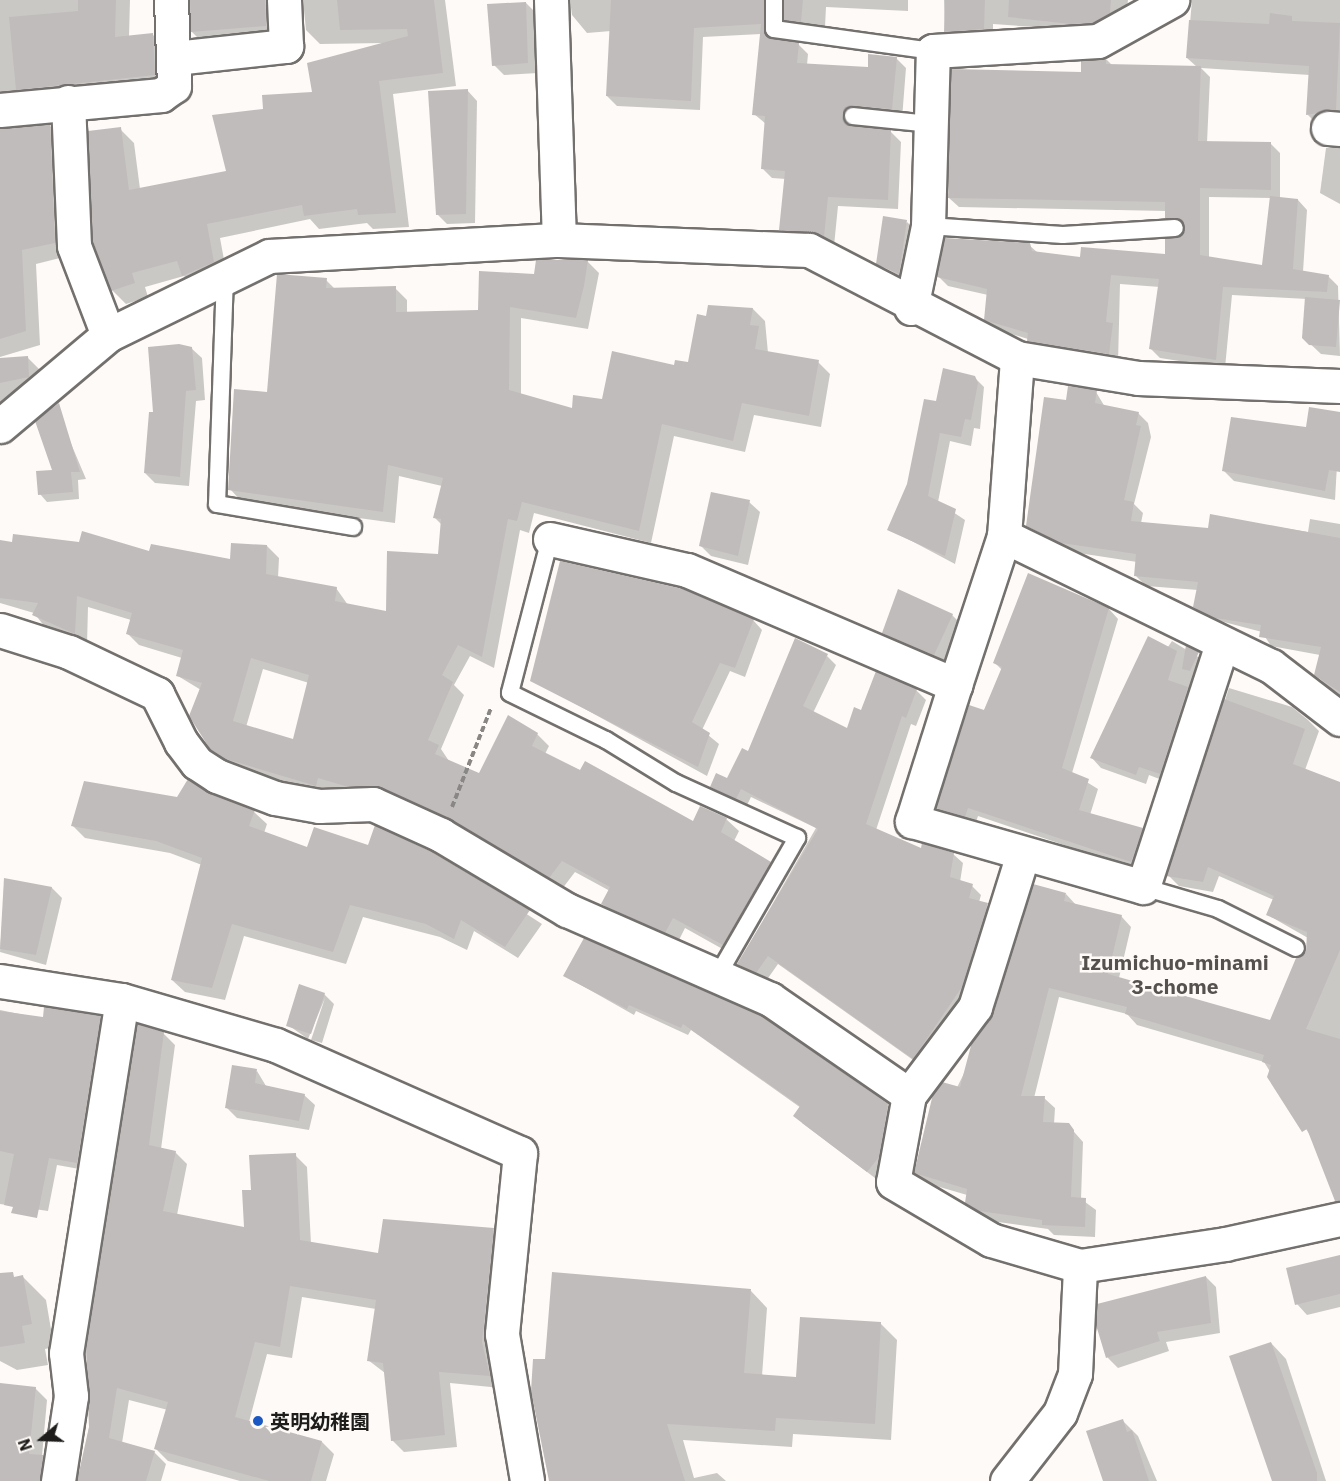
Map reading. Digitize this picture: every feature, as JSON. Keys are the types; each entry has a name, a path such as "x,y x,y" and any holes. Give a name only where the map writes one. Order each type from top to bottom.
{"street":[{"path":"0,110 161,95 174,86 175,58 171,0"},
{"path":"175,58 286,46 284,0"},
{"path":"551,0 559,240"},
{"path":"911,308 928,226 933,51 1098,41 1172,0"},
{"path":"68,102 74,246 108,335"},
{"path":"0,426 108,335 269,256 559,240 809,250 911,308 1017,358 1138,378 1340,386"},
{"path":"1017,358 1004,536 912,821 1143,887 1222,644"},
{"path":"1004,536 1271,666 1340,719"},
{"path":"550,539 687,570 955,685"},
{"path":"0,630 69,652 157,694 181,742 197,763 217,776 275,798 319,806 373,804 441,835 567,909 770,999 909,1095"},
{"path":"1023,854 975,1007 909,1095 893,1182 992,1240 1080,1266 1225,1244 1340,1219"},
{"path":"0,981 122,1000 276,1045 520,1153 502,1334 527,1481"},
{"path":"58,1481 71,1396 66,1353 122,1000"},
{"path":"1007,1481 1060,1413 1075,1374 1080,1266"}],"lane":[{"path":"774,0 774,29 933,51"},
{"path":"853,116 931,124"},
{"path":"928,226 1063,235 1175,228"},
{"path":"225,276 217,504 353,527"},
{"path":"550,539 510,693 606,740 676,783 797,838 718,975"},
{"path":"1143,887 1218,909 1296,948"}],"path":[{"path":"441,835 493,705 510,693"}],"building":[{"path":"78,0 116,0 115,37 153,33 155,75 16,90 9,17 78,11"},
{"path":"190,0 265,0 266,26 191,32"},
{"path":"337,0 434,0 443,73 379,81 396,213 358,215 357,209 304,216 302,205 207,224 214,262 182,276 177,261 132,273 135,283 111,291 93,242 88,131 121,127 129,190 226,171 212,115 263,109 262,95 312,92 307,63 408,36 407,29 340,30"},
{"path":"611,0 764,0 765,34 799,43 797,63 868,67 868,54 897,57 892,109 853,106 843,116 851,126 891,130 888,200 828,197 824,237 779,230 785,171 761,169 765,116 752,115 761,24 694,28 691,101 606,96"},
{"path":"784,0 803,0 801,22 784,20"},
{"path":"945,0 985,0 984,29 944,32"},
{"path":"1009,0 1111,0 1110,13 1093,23 1071,24 1008,17"},
{"path":"526,2 528,63 492,66 487,4"},
{"path":"1270,13 1292,16 1292,21 1340,23 1336,110 1306,115 1309,66 1186,58 1189,20 1269,24"},
{"path":"1106,58 1106,64 1201,66 1198,141 1271,142 1271,190 1200,188 1200,255 1262,265 1270,196 1298,199 1293,269 1329,275 1327,292 1223,287 1216,360 1149,349 1159,279 1111,275 1106,322 1113,323 1109,354 1027,341 1028,333 984,320 987,289 937,277 945,238 1030,243 1032,251 1080,257 1081,247 1165,254 1165,239 1184,233 1180,219 1165,218 1165,202 948,198 951,69 1081,72 1081,61"},
{"path":"468,89 466,214 436,215 428,91"},
{"path":"50,124 55,243 22,250 26,331 0,339 0,128"},
{"path":"883,216 907,220 899,274 876,264"},
{"path":"536,260 588,260 576,318 510,307 509,390 572,408 573,395 602,399 612,351 674,365 675,360 688,362 697,314 706,316 708,305 753,308 750,325 759,326 755,349 819,360 809,416 742,403 733,441 662,424 639,531 522,502 517,521 508,519 482,657 458,645 442,675 453,682 428,740 439,745 435,754 479,773 508,715 538,733 532,746 580,770 585,761 693,821 700,806 727,818 721,832 771,862 723,945 673,918 665,933 601,904 610,887 562,861 549,878 450,819 381,787 345,786 318,778 316,786 226,759 210,749 189,716 202,683 176,676 183,650 126,634 132,613 77,596 75,634 32,615 38,603 0,598 0,540 12,542 13,534 79,542 82,531 149,551 151,544 230,559 231,543 267,545 266,574 337,587 335,601 386,611 387,551 438,554 441,519 433,518 443,478 388,465 383,512 228,490 234,389 267,392 277,274 327,278 326,288 396,286 396,312 478,310 479,271 534,274","holes":["251,658 309,675 293,739 233,721"]},
{"path":"1305,297 1340,300 1336,347 1309,345 1302,338"},
{"path":"179,344 192,347 196,390 186,391 180,477 144,473 149,412 153,412 148,347"},
{"path":"28,356 29,377 0,383 0,358"},
{"path":"943,368 975,376 978,383 971,420 965,419 961,437 940,433 928,496 956,509 945,556 887,530 907,484 924,399 936,401"},
{"path":"1068,386 1097,390 1095,403 1139,412 1136,425 1141,426 1124,500 1134,502 1131,521 1208,528 1210,514 1340,538 1340,692 1314,675 1321,647 1259,637 1261,625 1215,618 1193,607 1198,582 1134,576 1136,554 1061,543 1026,526 1044,397 1066,400"},
{"path":"59,403 80,472 71,472 73,492 38,495 36,471 52,470 35,421"},
{"path":"1309,407 1340,412 1340,472 1329,470 1325,491 1222,471 1231,417 1306,427"},
{"path":"711,492 750,500 738,556 699,546"},
{"path":"560,561 683,589 754,619 735,668 720,663 692,722 710,733 698,767 530,681"},
{"path":"1028,573 1109,608 1062,768 1089,779 1079,810 1143,828 1131,862 968,808 965,817 936,808 969,705 984,710 1002,667 993,663"},
{"path":"898,589 953,614 934,655 882,633"},
{"path":"1148,636 1177,651 1168,680 1188,687 1160,774 1139,767 1136,775 1090,758"},
{"path":"795,638 828,654 803,706 847,728 854,707 861,710 876,671 917,689 906,718 902,716 866,824 921,848 922,843 954,853 950,877 973,884 969,898 988,903 962,987 913,1059 768,956 756,973 737,964 818,829 741,789 736,799 710,787 716,773 727,778 742,748 748,751"},
{"path":"1186,645 1199,652 1190,671 1182,669"},
{"path":"1224,699 1305,729 1293,764 1340,782 1340,950 1306,1029 1340,1039 1340,1201 1335,1201 1307,1129 1302,1132 1267,1077 1271,1065 1262,1062 1264,1055 1125,1014 1127,1007 1049,988 1021,1096 1045,1096 1043,1122 1069,1123 1074,1130 1071,1197 1086,1198 1085,1227 1042,1225 1042,1220 979,1211 965,1203 967,1189 914,1173 933,1094 942,1082 960,1087 972,1042 993,1013 1033,884 1066,893 1064,901 1122,915 1108,974 1270,1020 1296,958 1306,952 1307,932 1266,915 1274,896 1208,867 1203,882 1166,876"},
{"path":"188,779 255,810 249,826 307,847 314,827 368,845 375,825 432,852 530,910 505,947 461,920 454,939 426,924 350,905 333,952 232,924 212,988 171,980 202,858 156,841 71,826 84,781 177,797"},
{"path":"4,878 52,887 36,955 0,949"},
{"path":"584,938 761,1015 888,1104 879,1157 867,1172 793,1116 800,1106 683,1024 681,1028 629,1005 627,1009 563,976"},
{"path":"299,984 325,993 311,1034 286,1026"},
{"path":"44,1007 101,1016 77,1163 49,1158 37,1218 11,1213 13,1207 4,1205 14,1154 0,1151 0,1011 43,1017"},
{"path":"137,1024 164,1032 149,1145 176,1151 163,1211 244,1227 242,1190 251,1190 249,1155 296,1153 300,1240 378,1253 383,1219 494,1228 482,1342 490,1376 439,1372 445,1435 391,1441 383,1363 367,1361 376,1300 290,1286 280,1347 255,1342 235,1417 322,1441 311,1481 269,1481 154,1449 168,1402 117,1388 109,1438 155,1451 146,1481 77,1481 89,1427 86,1349"},
{"path":"232,1065 257,1069 255,1083 305,1094 299,1121 225,1108"},
{"path":"1340,1255 1340,1294 1295,1305 1286,1268"},
{"path":"13,1272 14,1277 23,1275 32,1324 22,1326 25,1343 0,1347 0,1273"},
{"path":"552,1272 751,1289 744,1373 796,1377 800,1317 881,1322 875,1424 776,1418 775,1431 667,1424 685,1481 549,1481 531,1391 533,1359 545,1359"},
{"path":"1206,1276 1211,1323 1157,1332 1160,1341 1106,1358 1096,1325 1097,1304"},
{"path":"1271,1342 1317,1473 1317,1481 1272,1481 1229,1356"},
{"path":"0,1383 36,1387 29,1454 43,1455 40,1481 0,1481"},
{"path":"1123,1419 1127,1432 1132,1430 1149,1481 1103,1481 1086,1431"}],"place":[{"name":"英明幼稚園","path":"258,1421"}],"district":[{"name":"Izumichuo-minami 3-chome","path":"1175,974"}]}
